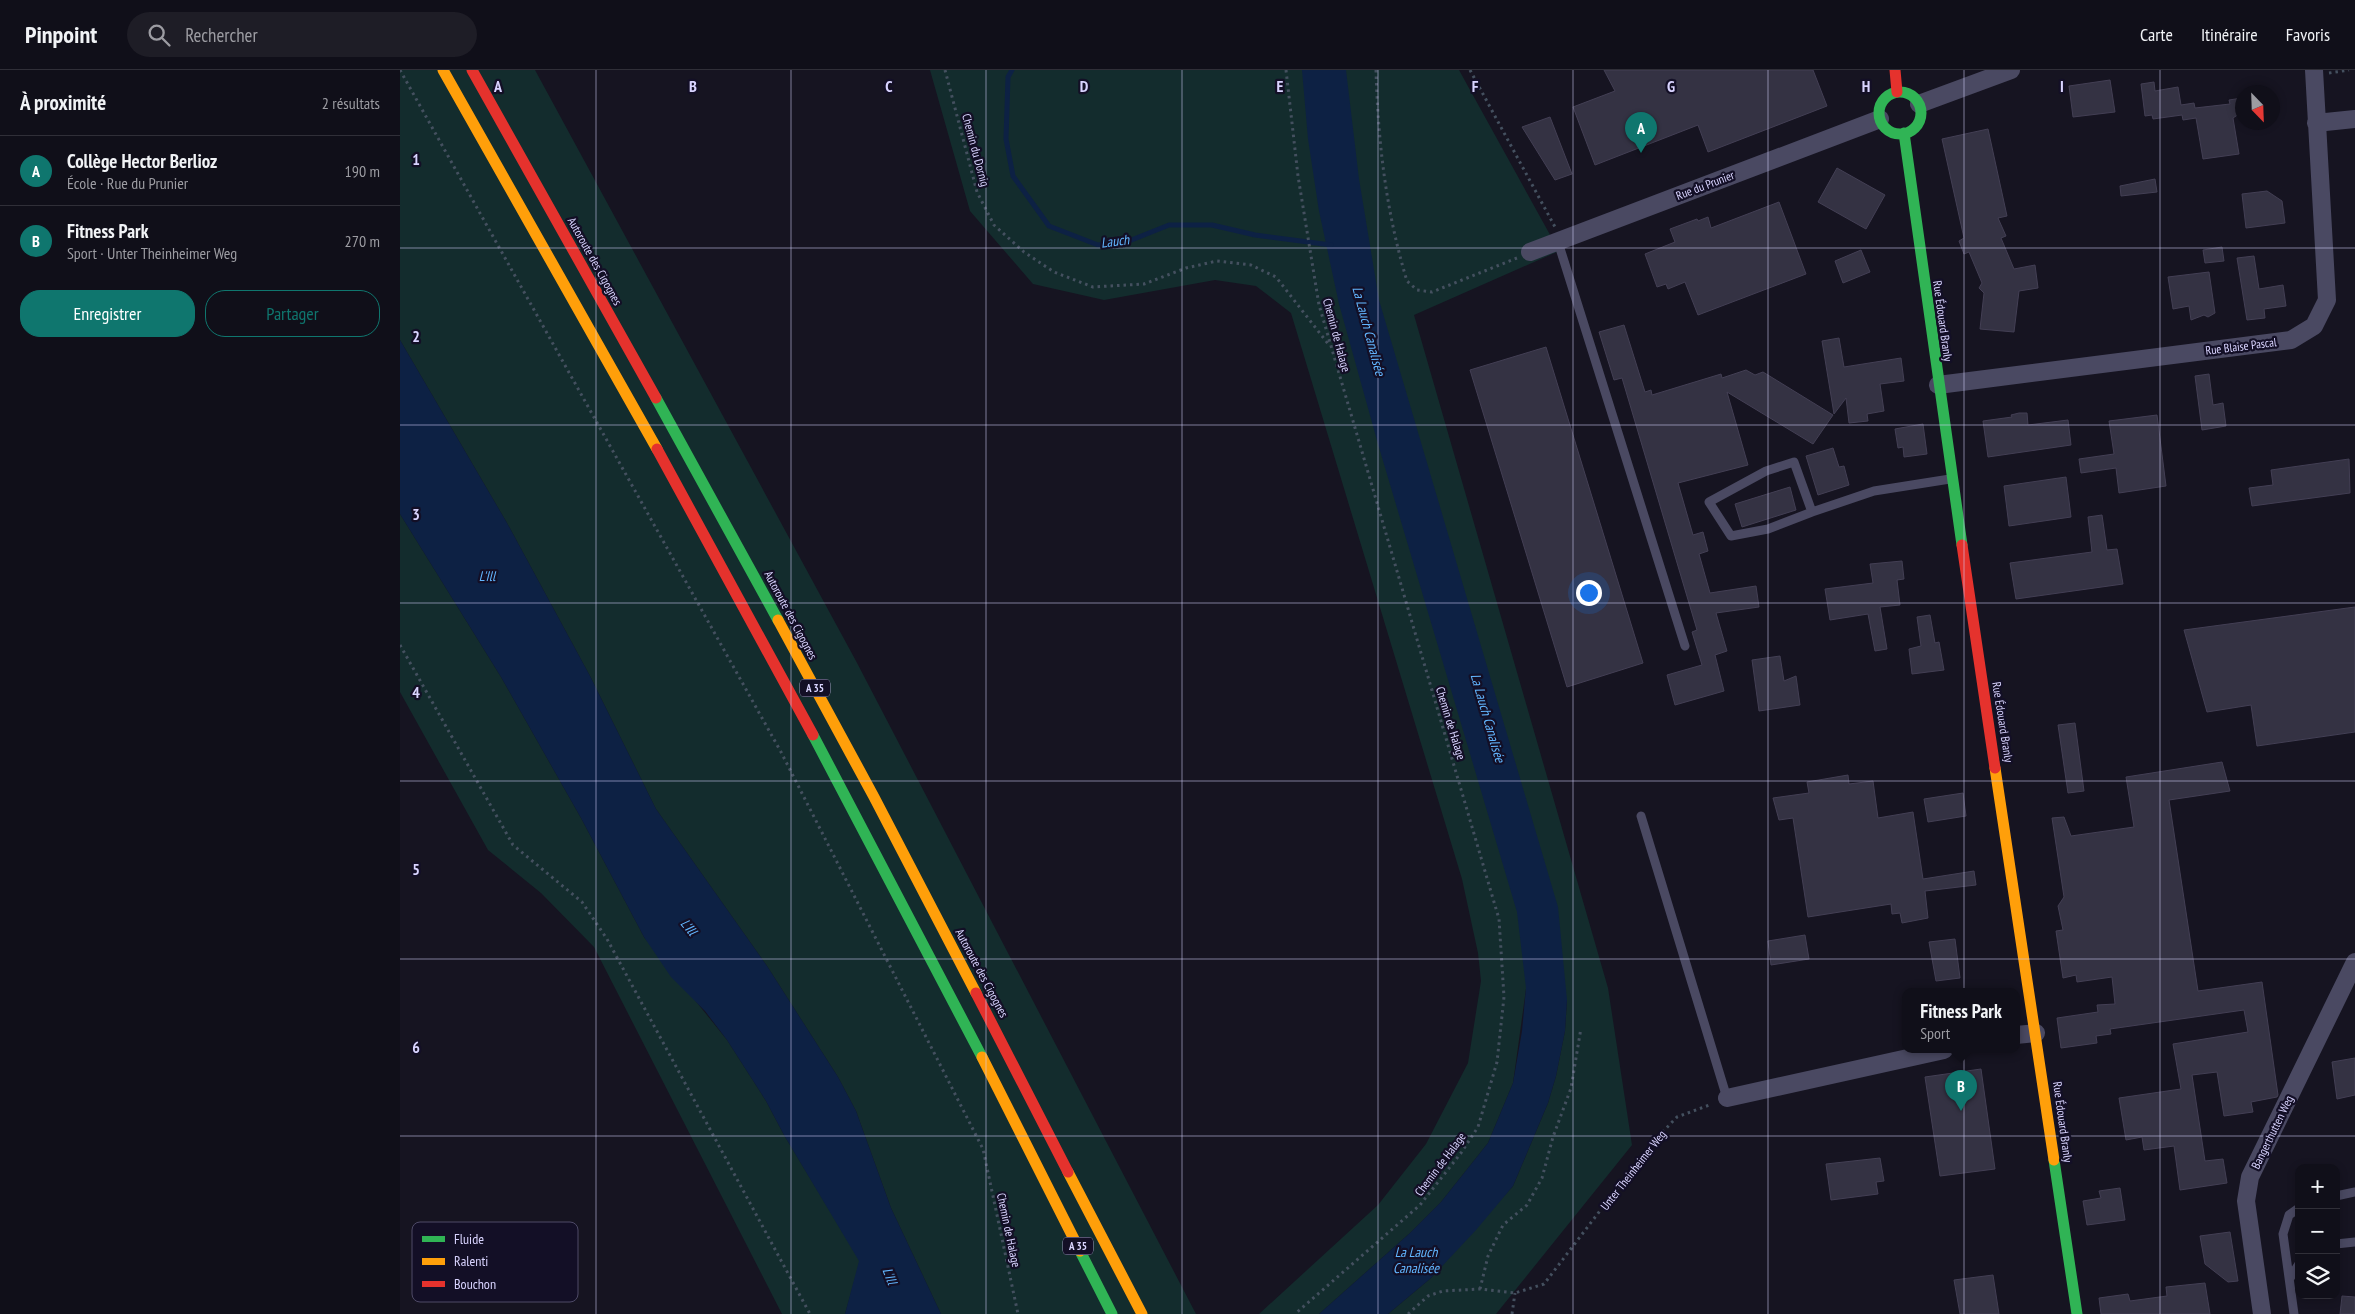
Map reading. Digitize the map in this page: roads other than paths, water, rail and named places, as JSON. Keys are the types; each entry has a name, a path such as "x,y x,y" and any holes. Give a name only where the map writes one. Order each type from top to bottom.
{"main road":[{"name":"A 35","path":"443,70 690,508 848,799 977,1047 1112,1314"},
{"name":"Autoroute des Cigognes","path":"472,70 712,497 869,789 1142,1314"},
{"path":"1895,70 1897,92"},
{"path":"1897,92 1906,92 1914,97 1919,104 1921,113 1919,122 1913,129 1904,133 1889,130 1880,119 1880,107 1886,97 1897,92"},
{"name":"Rue Édouard Branly","path":"1904,133 1938,385 2077,1314"}],"street":[{"path":"1919,104 2011,70"},
{"name":"Rue Blaise Pascal","path":"1938,385 2291,340 2314,326 2327,300 2314,70"},
{"name":"Rue du Prunier","path":"1530,252 1880,119"},
{"path":"2316,123 2355,119"},
{"name":"Bangerthutten Weg","path":"2262,1314 2246,1201 2250,1177 2355,962"},
{"path":"2020,1035 2036,1033"},
{"path":"1727,1098 1930,1053"}],"lane":[{"path":"1562,240 1685,646"},
{"path":"1812,512 1794,462 1766,471 1709,502 1731,536 1768,529 1874,491 1952,479"},
{"path":"1641,816 1727,1098"},
{"path":"2340,1195 2355,1192"},
{"path":"2294,1314 2283,1234 2289,1215 2298,1209"},
{"path":"2340,1244 2355,1242"},
{"path":"2290,1278 2295,1270"}],"water":[{"name":"La Lauch Canalisée","path":"1302,70 1346,70 1359,179 1379,300 1558,907 1567,1000 1565,1031 1556,1076 1548,1103 1513,1186 1476,1230 1431,1278 1388,1314 1319,1314 1410,1233 1441,1202 1488,1143 1513,1083 1522,1031 1526,988 1517,912 1378,444 1339,304 1319,211 1308,139"},
{"name":"L'Ill","path":"400,340 507,523 590,676 656,809 767,966 838,1077 856,1111 891,1208 941,1314 845,1314 859,1261 784,1135 766,1101 727,1040 705,1011 671,977 644,937 581,818 501,677 400,514"}],"waterway":[{"name":"Lauch","path":"1012,70 1008,77 1006,139 1013,176 1049,226 1098,245 1129,241 1169,225 1212,225 1255,235 1331,245"}],"place":[{"name":"Collège Hector Berlioz","path":"1641,153"},
{"name":"Fitness Park","path":"1961,1111"}]}
